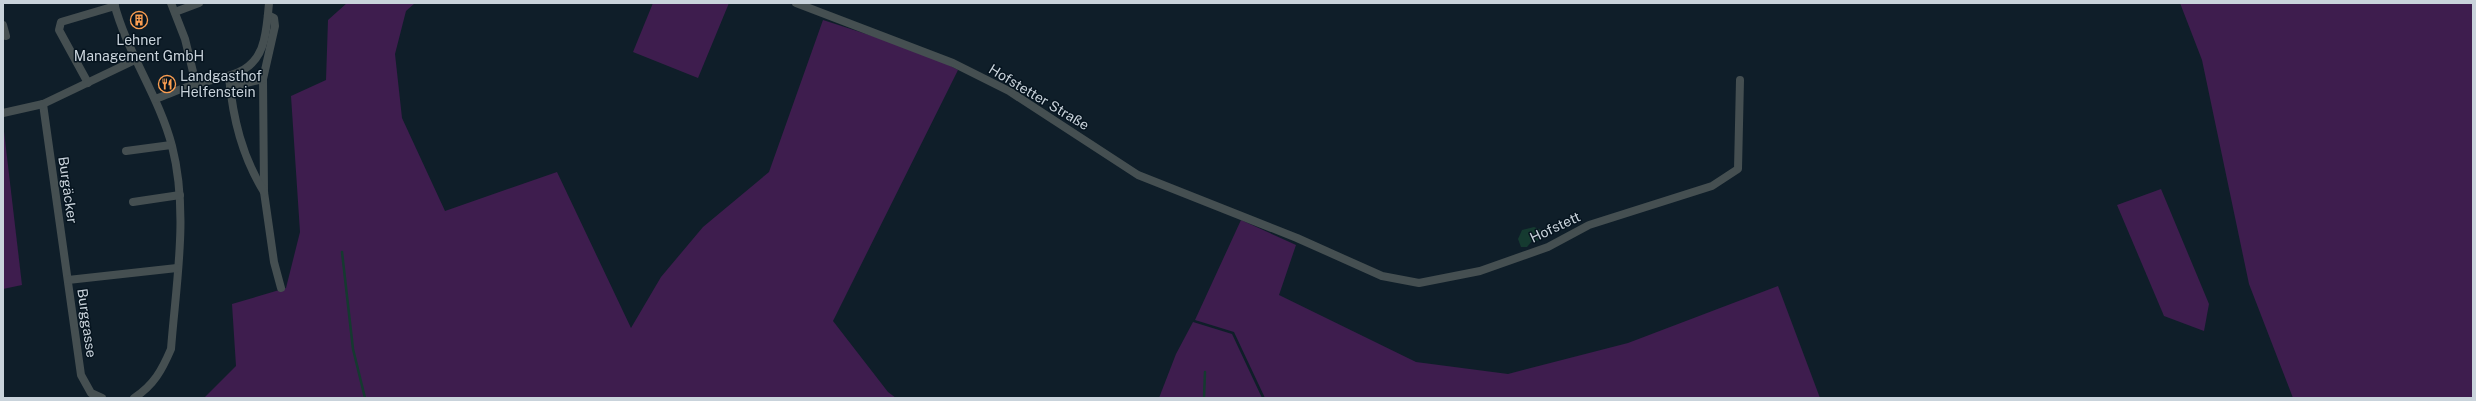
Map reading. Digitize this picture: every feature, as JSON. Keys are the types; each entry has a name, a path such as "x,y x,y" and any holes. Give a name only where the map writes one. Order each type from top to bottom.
{"street":[{"path":"172,3 185,39 196,84"},
{"path":"175,12 198,3"},
{"path":"156,99 196,84 229,77 244,70 257,56 264,41 269,3"},
{"name":"Hofstetter Straße","path":"796,3 953,63 1009,90 1138,175 1297,238"},
{"path":"88,83 59,30 61,22 114,4 135,60 156,99 171,145 180,195 177,268 171,349 161,372 147,390 134,398"},
{"path":"268,15 274,18 275,26 263,79 264,192 274,262 281,288"},
{"path":"3,25 6,36"},
{"path":"3,113 43,104 135,60"},
{"path":"229,77 237,130 250,169 264,192"},
{"path":"230,87 263,79"},
{"name":"Hofstett","path":"1297,238 1382,276 1419,283 1480,271 1548,247 1589,225 1712,186 1738,169 1740,80"},
{"name":"Burgäcker","path":"43,104 68,280"},
{"path":"126,151 171,145"},
{"path":"133,202 180,195"},
{"name":"Burggasse","path":"102,398 91,393 81,375 68,280 177,268"}],"shaded area":[{"path":"347,3 415,3 406,11 395,54 402,118 445,211 557,172 631,328 661,277 703,227 769,172 823,20 928,54 958,70 833,321 888,392 896,398 204,398 236,366 232,304 286,288 300,232 291,96 326,80 328,20"},
{"path":"653,3 729,3 698,78 633,52"},
{"path":"2180,3 2473,3 2473,398 2293,398 2249,284 2202,60"},
{"path":"3,123 22,285 3,289"},
{"path":"2161,189 2209,304 2204,331 2164,316 2117,205"},
{"path":"1241,220 1296,245 1279,295 1416,362 1508,374 1628,343 1778,286 1820,398 1265,398 1234,332 1195,320"},
{"path":"1534,227 1544,231 1542,240 1532,241 1527,247 1521,247 1518,239 1522,230"},
{"path":"1193,322 1232,334 1262,398 1159,398 1176,354"}],"waterway":[{"path":"342,252 353,349 365,398"},
{"path":"1204,398 1205,372"}],"place":[{"name":"Lehner Management GmbH","path":"139,20"},
{"name":"Landgasthof Helfenstein","path":"167,84"}]}
